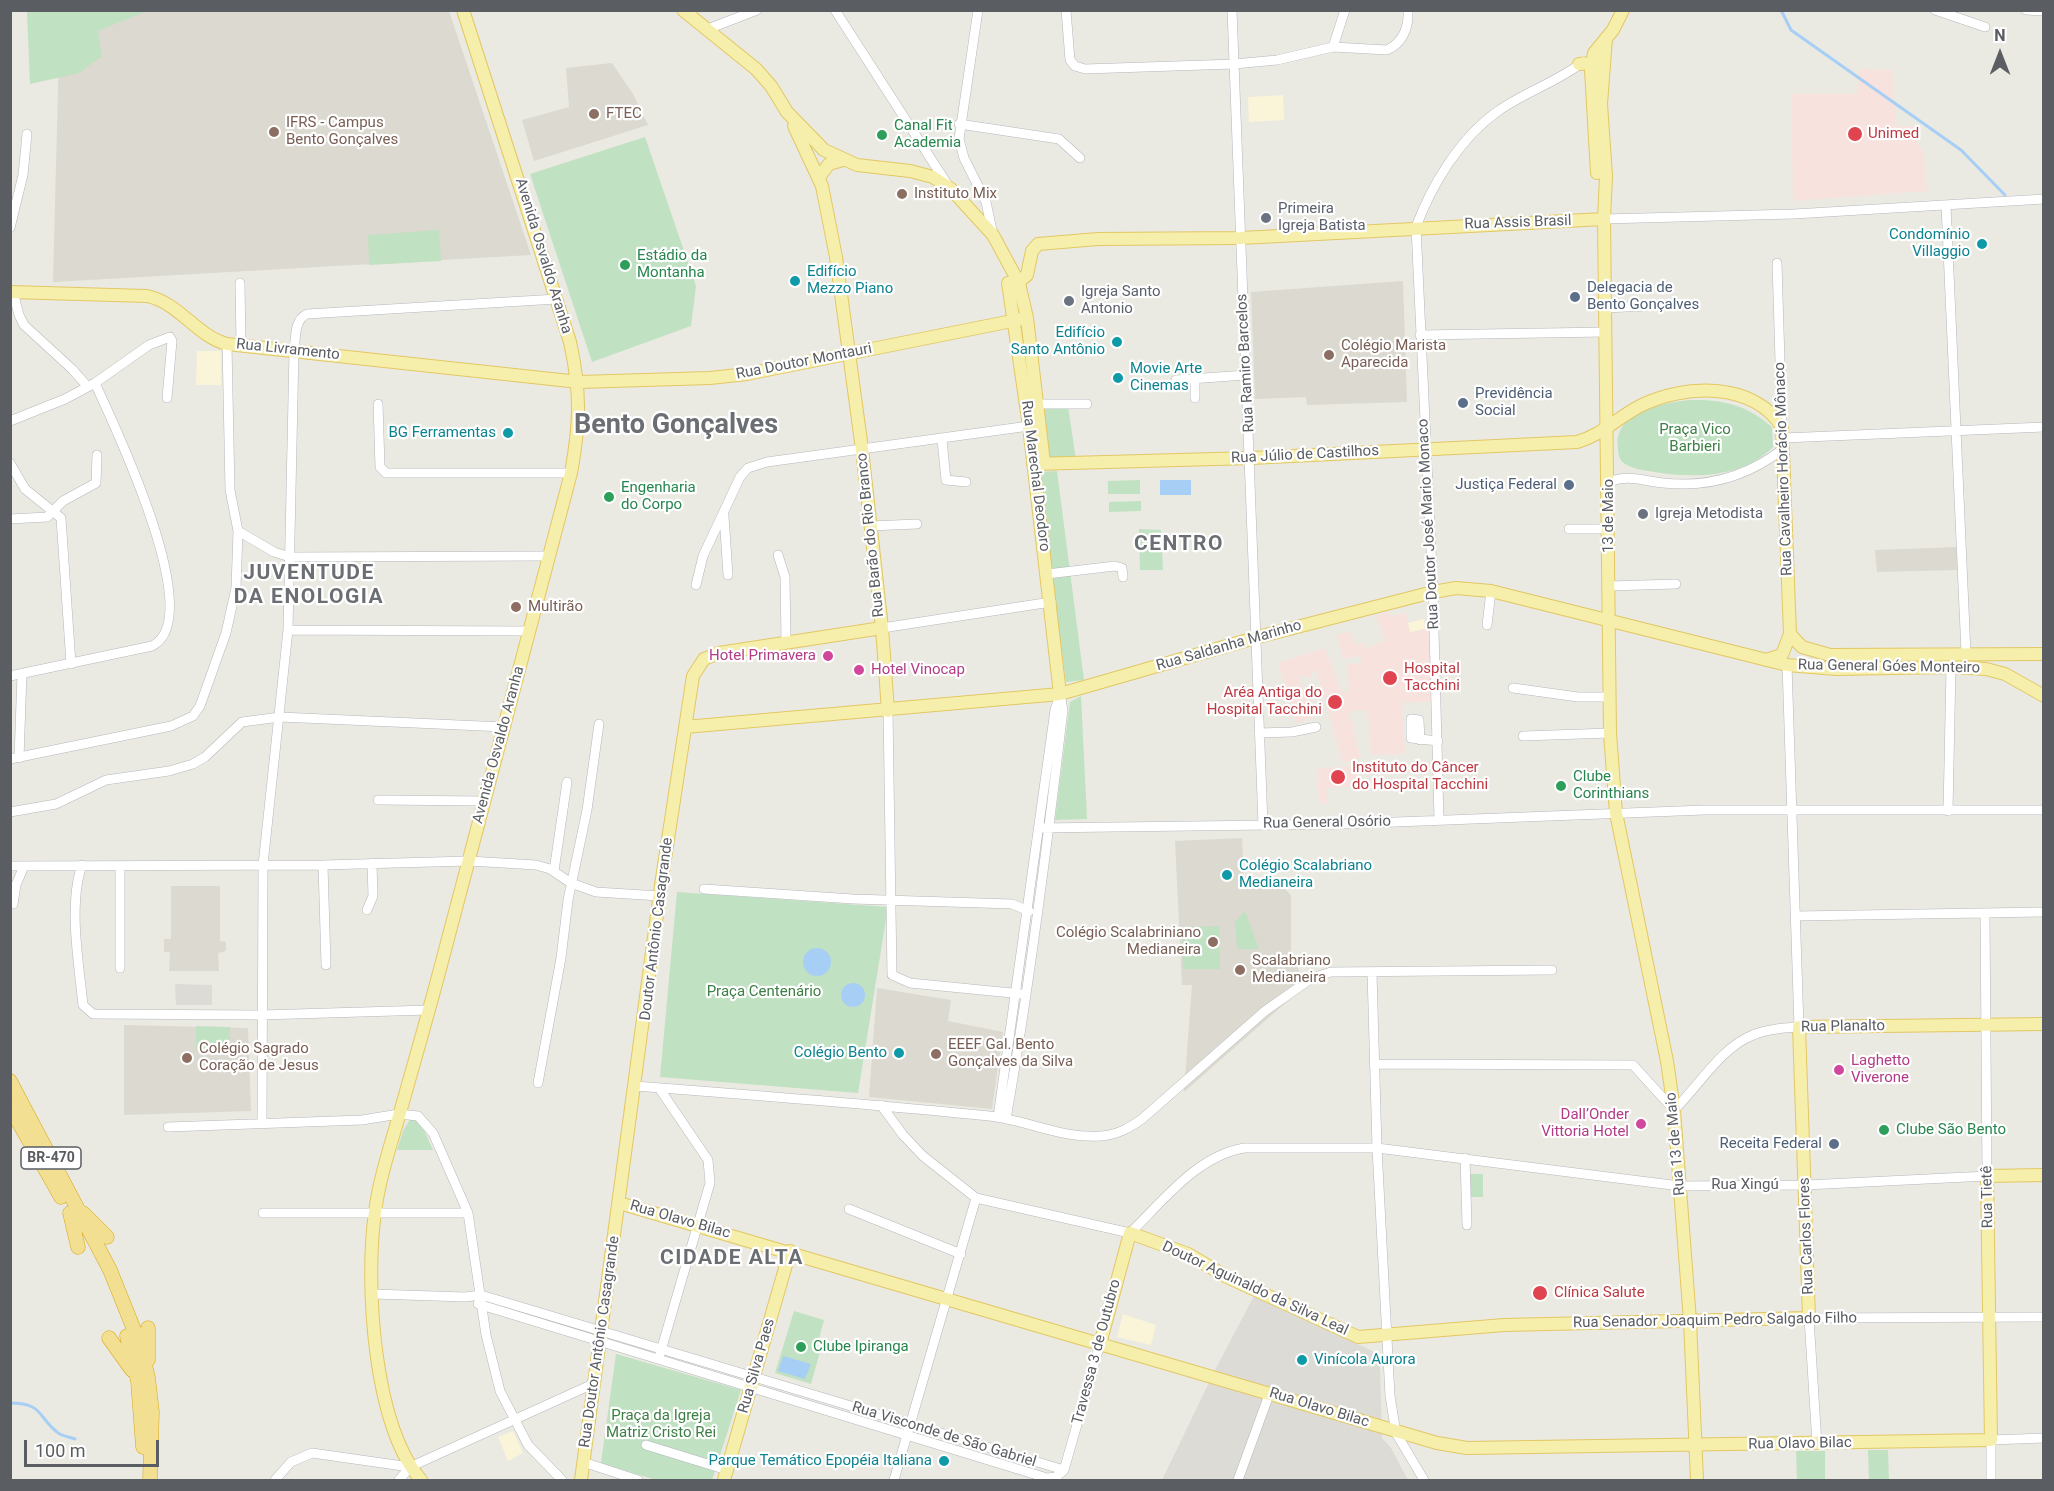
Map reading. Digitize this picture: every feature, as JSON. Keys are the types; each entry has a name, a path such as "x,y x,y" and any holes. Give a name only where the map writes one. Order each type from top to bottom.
{"highway":[{"name":"BR-470","path":"10,1080 73,1210 81,1243 117,1306 143,1379 142,1480"},
{"name":"BR-470","path":"10,1107 73,1210 123,1299 143,1379 153,1435 150,1480"},
{"path":"73,1210 107,1237"},
{"path":"143,1379 148,1328"},
{"path":"109,1338 143,1379"}],"main road":[{"name":"Avenida Osvaldo Aranha","path":"421,1480 410,1467 393,1427 383,1393 376,1345 373,1294 375,1212 399,1114 550,556 571,473 578,432 579,382 557,299 463,10"},
{"path":"683,10 756,69 771,86 787,112"},
{"path":"1579,64 1593,58 1623,10"},
{"name":"13 de Maio","path":"1606,38 1601,104 1606,176 1604,219 1609,428 1609,697 1616,813"},
{"path":"1593,58 1596,66 1597,93 1601,104"},
{"name":"13 de Maio","path":"1593,58 1594,130 1604,219"},
{"name":"Rua Marechal Deodoro","path":"787,112 819,147 843,160 872,168 910,171 933,177 951,189 993,235 1006,258 1014,287 1027,318 1037,404 1038,463 1047,574 1062,700"},
{"name":"Rua Barão do Rio Branco","path":"787,112 819,177 832,230 851,354 882,628 888,711"},
{"path":"819,177 829,164 843,160"},
{"name":"Rua Assis Brasil","path":"1014,287 1029,271 1032,250 1038,244 1098,239 1241,237 1604,219"},
{"name":"Rua Marechal Deodoro","path":"1014,287 1014,321 1029,426 1038,463"},
{"name":"Rua Livramento","path":"12,292 138,295 158,298 175,308 212,338 227,344 579,382"},
{"name":"Rua Doutor Montauri","path":"579,382 729,376 1027,318"},
{"name":"Rua Júlio de Castilhos","path":"1577,442 1594,437 1631,411 1652,401 1680,393 1714,391 1730,393 1754,401 1775,417 1783,438"},
{"name":"Rua Cavalheiro Horácio Mônaco","path":"1783,438 1790,634"},
{"name":"Rua Júlio de Castilhos","path":"1038,463 1251,458 1577,442 1599,446 1608,456"},
{"name":"Rua Saldanha Marinho","path":"685,727 1062,700 1258,637 1456,588 1491,591 1765,660"},
{"path":"786,642 882,628"},
{"path":"1765,660 1782,655 1790,634 1802,647 1830,655 2043,654"},
{"name":"Doutor Antônio Casagrande","path":"619,1203 660,896 693,676 704,659 719,653 786,642"},
{"name":"Rua General Góes Monteiro","path":"1765,660 1787,665 1867,670 1951,667 2005,674 2043,696"},
{"name":"Rua 13 de Maio","path":"1616,813 1667,1060 1674,1110 1690,1321 1697,1480"},
{"name":"Rua Planalto","path":"1799,1027 2043,1024"},
{"name":"Rua Carlos Flores","path":"1799,1027 1809,1318"},
{"name":"Rua Xingú","path":"1988,1176 2043,1175"},
{"name":"Rua Tietê","path":"1988,1176 1991,1440"},
{"name":"Rua Olavo Bilac","path":"619,1203 1270,1392 1396,1433 1467,1448 1991,1440"},
{"name":"Rua Doutor Antônio Casagrande","path":"581,1480 619,1203"},
{"name":"Doutor Aguinaldo da Silva Leal","path":"1130,1233 1188,1254 1227,1277 1340,1331 1358,1337 1387,1335"},
{"name":"Travessa 3 de Outubro","path":"1100,1344 1130,1233"},
{"name":"Rua Silva Paes","path":"725,1475 790,1251"},
{"name":"Rua Senador Joaquim Pedro Salgado Filho","path":"1387,1335 1504,1325 1809,1318"}],"street":[{"path":"708,29 757,10"},
{"path":"835,10 951,189"},
{"path":"978,10 959,124 961,147 986,202 993,235"},
{"path":"1066,10 1070,60 1075,66 1085,69 1234,64 1277,60 1333,47 1388,50 1395,46 1402,37 1407,27 1408,10"},
{"name":"Rua Ramiro Barcelos","path":"1232,10 1258,637 1263,824"},
{"path":"1333,47 1345,10"},
{"path":"1935,10 1985,27"},
{"path":"2026,10 2043,11"},
{"path":"1416,227 1429,193 1480,127 1498,111 1579,64"},
{"path":"959,124 1059,139 1080,158"},
{"path":"10,228 23,175 27,134"},
{"path":"910,171 928,164 930,155"},
{"name":"Rua Assis Brasil","path":"1604,219 1794,214 2043,200"},
{"path":"1946,205 1966,653"},
{"name":"Rua Doutor José Mario Monaco","path":"1416,227 1433,592 1439,820"},
{"name":"Rua Cavalheiro Horácio Mônaco","path":"1777,263 1783,438"},
{"path":"240,283 241,345"},
{"path":"10,676 152,646 164,638 170,618 169,587 158,543 127,453 91,385 24,324 12,292"},
{"path":"262,1124 263,865 288,630 294,351 297,322 301,317 308,315 557,299"},
{"path":"1605,308 1667,305"},
{"path":"1420,335 1605,332"},
{"path":"10,421 91,385 148,345 170,337 172,346 167,398"},
{"path":"22,675 15,759 171,726 193,716 218,657 231,616 236,588 238,531 230,490 227,344"},
{"path":"1176,380 1246,375"},
{"path":"1195,379 1195,398"},
{"path":"378,404 380,467 386,473 571,473"},
{"path":"1037,404 1087,404"},
{"path":"696,585 703,556 740,477 748,468 767,462 942,440 1029,426"},
{"path":"1609,482 1627,477 1670,484 1718,481 1752,469 1783,438 2043,427"},
{"path":"942,440 946,480 966,482"},
{"path":"10,519 44,518 63,501 96,483 97,455"},
{"path":"10,463 25,489 54,510 61,522 71,664"},
{"path":"724,514 728,575"},
{"path":"870,526 917,524"},
{"path":"1569,529 1608,529"},
{"path":"238,531 274,552 290,557 550,556"},
{"path":"778,555 785,577 786,642"},
{"path":"1047,574 1115,566 1122,568 1123,577"},
{"path":"1609,586 1676,584"},
{"path":"1487,625 1491,591"},
{"path":"882,628 1051,602"},
{"path":"288,630 529,631"},
{"path":"1787,665 1799,1027"},
{"path":"1948,811 1951,667"},
{"path":"1514,688 1578,697 1609,697"},
{"path":"1002,1118 1027,908 1055,710 1062,700"},
{"path":"1002,1118 1027,994 1049,828 1062,700"},
{"name":"Rua Barão do Rio Branco","path":"888,711 892,900 891,970 896,979 910,983 1016,994"},
{"path":"10,812 56,804 106,780 193,765 205,758 242,722 280,717 504,727"},
{"path":"538,1083 572,883 587,810 599,724"},
{"path":"1259,733 1292,732 1316,727"},
{"path":"1523,736 1611,733"},
{"path":"1420,740 1438,741"},
{"path":"554,871 567,782"},
{"path":"378,800 484,801"},
{"name":"Rua General Osório","path":"1039,828 1439,820 1616,813 2043,810"},
{"path":"10,866 323,865 469,861 536,865 554,871 572,883 596,892 660,896"},
{"path":"367,910 373,896 372,863"},
{"path":"82,865 77,886 77,950 83,1005 89,1013 99,1015 261,1015 429,1010"},
{"path":"323,865 326,964"},
{"path":"13,904 16,885 24,866"},
{"path":"120,866 120,968"},
{"path":"704,889 892,900 1012,904 1027,908"},
{"path":"1027,908 1036,930"},
{"path":"1796,916 2043,912"},
{"name":"Rua Tietê","path":"1984,913 1988,1176"},
{"path":"635,1086 880,1105 1002,1118 1077,1136 1102,1136 1125,1131 1142,1119 1264,1011 1312,978 1330,972 1552,970"},
{"path":"1372,972 1377,1148 1390,1396 1396,1433 1424,1480"},
{"path":"1016,994 1027,994"},
{"name":"Rua Planalto","path":"1674,1110 1735,1045 1762,1032 1799,1027"},
{"path":"1374,1064 1633,1065 1674,1110"},
{"path":"658,1088 708,1160 710,1183 658,1359"},
{"name":"Doutor Aguinaldo da Silva Leal","path":"880,1105 923,1156 976,1198 1130,1233"},
{"path":"168,1127 362,1120 399,1114 418,1116 433,1133 468,1213 494,1368 513,1419 528,1445 562,1480"},
{"name":"Rua Xingú","path":"1130,1233 1206,1162 1224,1151 1244,1148 1377,1148 1680,1186 1806,1185 1988,1176"},
{"path":"1465,1158 1467,1225"},
{"path":"894,1480 976,1198"},
{"path":"849,1209 961,1254"},
{"path":"263,1213 468,1213"},
{"path":"373,1294 465,1298 481,1295"},
{"name":"Rua Visconde de São Gabriel","path":"481,1295 700,1372 753,1381 1064,1470"},
{"name":"Rua Visconde de São Gabriel","path":"465,1298 482,1306 661,1348 906,1435 1047,1478 1056,1477 1064,1470"},
{"name":"Rua Senador Joaquim Pedro Salgado Filho","path":"1809,1318 2043,1317"},
{"name":"Rua Carlos Flores","path":"1809,1318 1817,1444"},
{"name":"Travessa 3 de Outubro","path":"1064,1470 1100,1344"},
{"path":"700,1372 704,1362"},
{"path":"399,1480 410,1467 594,1383"},
{"path":"1238,1480 1270,1392"},
{"name":"Rua Olavo Bilac","path":"1991,1440 2043,1438"},
{"name":"Rua Tietê","path":"1991,1440 1991,1480"},
{"path":"645,1444 725,1475"},
{"path":"275,1480 291,1462 312,1453 410,1467"},
{"path":"1009,1467 1012,1455"},
{"path":"583,1462 638,1480"}],"shaded area":[{"name":"IFRS - Campus Bento Gonçalves","path":"60,11 449,11 531,255 53,282"},
{"name":"FTEC","path":"612,63 633,94 648,125 534,161 522,120 569,107 566,68"},
{"name":"Unimed","path":"1859,69 1892,70 1896,126 1916,126 1919,149 1923,149 1927,191 1793,201 1791,94 1858,94"},
{"path":"1283,95 1284,120 1249,122 1248,97"},
{"name":"Colégio Marista Aparecida","path":"1403,281 1407,402 1307,405 1306,397 1255,399 1251,292"},
{"path":"197,351 221,351 221,385 196,385"},
{"path":"1956,547 1958,570 1877,572 1875,550"},
{"name":"Hospital Tacchini","path":"1389,612 1391,617 1406,612 1410,633 1429,628 1433,701 1402,703 1405,754 1371,755 1368,710 1349,711 1361,758 1343,763 1316,670 1311,672 1311,677 1298,676 1312,718 1296,723 1278,663 1325,648 1342,693 1349,691 1347,664 1361,663 1360,656 1343,659 1337,634 1350,632 1355,645 1363,642 1366,648 1385,641 1376,616"},
{"path":"1424,619 1425,629 1410,632 1408,623"},
{"name":"Instituto do Câncer do Hospital Tacchini","path":"1357,766 1358,786 1326,788 1327,803 1319,804 1317,768"},
{"name":"Scalabriano Medianeira","path":"1242,838 1244,876 1282,886 1291,895 1291,956 1307,984 1184,1092 1192,985 1182,985 1175,841"},
{"path":"171,886 220,886 220,941 226,942 226,951 218,953 219,971 169,971 170,952 164,952 164,939 171,939"},
{"path":"175,984 212,985 212,1005 176,1005"},
{"name":"EEEF Gal. Bento Gonçalves da Silva","path":"877,988 951,1000 948,1021 1003,1032 992,1109 869,1097"},
{"name":"Colégio Sagrado Coração de Jesus","path":"124,1025 248,1028 251,1111 124,1115"},
{"path":"1255,1294 1374,1352 1380,1366 1382,1438 1391,1448 1408,1480 1162,1480"},
{"path":"1123,1314 1156,1325 1151,1345 1117,1337"},
{"path":"513,1431 523,1453 508,1461 498,1437"}],"green space":[{"path":"27,10 147,11 98,31 102,56 79,73 30,84"},
{"name":"Estádio da Montanha","path":"645,137 696,286 691,326 592,362 530,174"},
{"path":"439,230 441,261 369,265 368,235"},
{"name":"Praça Vico Barbieri","path":"1689,400 1724,402 1753,413 1772,427 1773,447 1761,457 1735,470 1706,475 1661,473 1638,469 1620,459 1619,436 1623,426 1631,418 1654,407"},
{"path":"1041,406 1068,406 1076,460 1047,461"},
{"path":"1057,471 1084,680 1066,682 1038,472"},
{"path":"1140,480 1140,494 1108,494 1108,481"},
{"path":"1141,501 1141,511 1109,512 1109,502"},
{"path":"1139,529 1161,530 1163,570 1140,570"},
{"path":"1081,696 1087,819 1055,820 1070,702"},
{"name":"Praça Centenário","path":"677,892 888,907 858,1093 660,1077"},
{"path":"1245,911 1259,949 1237,949 1235,922"},
{"path":"1219,926 1220,969 1183,969 1182,927"},
{"path":"196,1026 230,1027 230,1051 196,1051"},
{"path":"412,1116 425,1132 433,1150 397,1150 403,1131"},
{"path":"1469,1174 1483,1174 1483,1197 1469,1197"},
{"name":"Clube Ipiranga","path":"794,1311 824,1320 817,1346 821,1348 811,1384 775,1373"},
{"name":"Praça da Igreja Matriz Cristo Rei","path":"616,1354 741,1390 712,1480 656,1480 601,1463"},
{"path":"1868,1450 1888,1450 1889,1480 1869,1480"},
{"path":"1796,1451 1825,1451 1825,1480 1797,1480"}],"water":[{"path":"1160,480 1191,480 1191,495 1160,495"},
{"path":"817,948 827,952 831,962 827,972 817,976 807,972 803,962 807,952"},
{"path":"853,983 858,984 864,990 864,1000 858,1006 853,1007 848,1006 842,1000 841,995 842,990 848,984"},
{"path":"783,1356 811,1364 805,1379 778,1371"}],"waterway":[{"path":"1781,10 1791,30 1961,150 2005,195"},
{"path":"10,1403 29,1405 59,1433 75,1439"}],"place":[{"name":"FTEC","path":"594,114"},
{"name":"IFRS - Campus Bento Gonçalves","path":"274,132"},
{"name":"Unimed","path":"1855,134"},
{"name":"Canal Fit Academia","path":"882,135"},
{"name":"Instituto Mix","path":"902,194"},
{"name":"Primeira Igreja Batista","path":"1266,218"},
{"name":"Condomínio Villaggio","path":"1982,244"},
{"name":"Estádio da Montanha","path":"625,265"},
{"name":"Edifício Mezzo Piano","path":"795,281"},
{"name":"Delegacia de Bento Gonçalves","path":"1575,297"},
{"name":"Igreja Santo Antonio","path":"1069,301"},
{"name":"Edifício Santo Antônio","path":"1117,342"},
{"name":"Colégio Marista Aparecida","path":"1329,355"},
{"name":"Movie Arte Cinemas","path":"1118,378"},
{"name":"Previdência Social","path":"1463,403"},
{"name":"BG Ferramentas","path":"508,433"},
{"name":"Justiça Federal","path":"1569,485"},
{"name":"Engenharia do Corpo","path":"609,497"},
{"name":"Igreja Metodista","path":"1643,514"},
{"name":"Multirão","path":"516,607"},
{"name":"Hotel Primavera","path":"828,656"},
{"name":"Hotel Vinocap","path":"859,670"},
{"name":"Hospital Tacchini","path":"1390,678"},
{"name":"Aréa Antiga do Hospital Tacchini","path":"1335,702"},
{"name":"Instituto do Câncer do Hospital Tacchini","path":"1338,777"},
{"name":"Clube Corinthians","path":"1561,786"},
{"name":"Colégio Scalabriano Medianeira","path":"1227,875"},
{"name":"Colégio Scalabriniano Medianeira","path":"1213,942"},
{"name":"Scalabriano Medianeira","path":"1240,970"},
{"name":"Colégio Bento","path":"899,1053"},
{"name":"EEEF Gal. Bento Gonçalves da Silva","path":"936,1054"},
{"name":"Colégio Sagrado Coração de Jesus","path":"187,1058"},
{"name":"Laghetto Viverone","path":"1839,1070"},
{"name":"Dall’Onder Vittoria Hotel","path":"1641,1124"},
{"name":"Clube São Bento","path":"1884,1130"},
{"name":"Receita Federal","path":"1834,1144"},
{"name":"Clínica Salute","path":"1540,1293"},
{"name":"Clube Ipiranga","path":"801,1347"},
{"name":"Vinícola Aurora","path":"1302,1360"},
{"name":"Parque Temático Epopéia Italiana","path":"944,1461"}],"district":[{"name":"Bento Gonçalves","path":"676,426"},
{"name":"CENTRO","path":"1179,545"},
{"name":"JUVENTUDE DA ENOLOGIA","path":"309,586"},
{"name":"CIDADE ALTA","path":"732,1259"}]}
